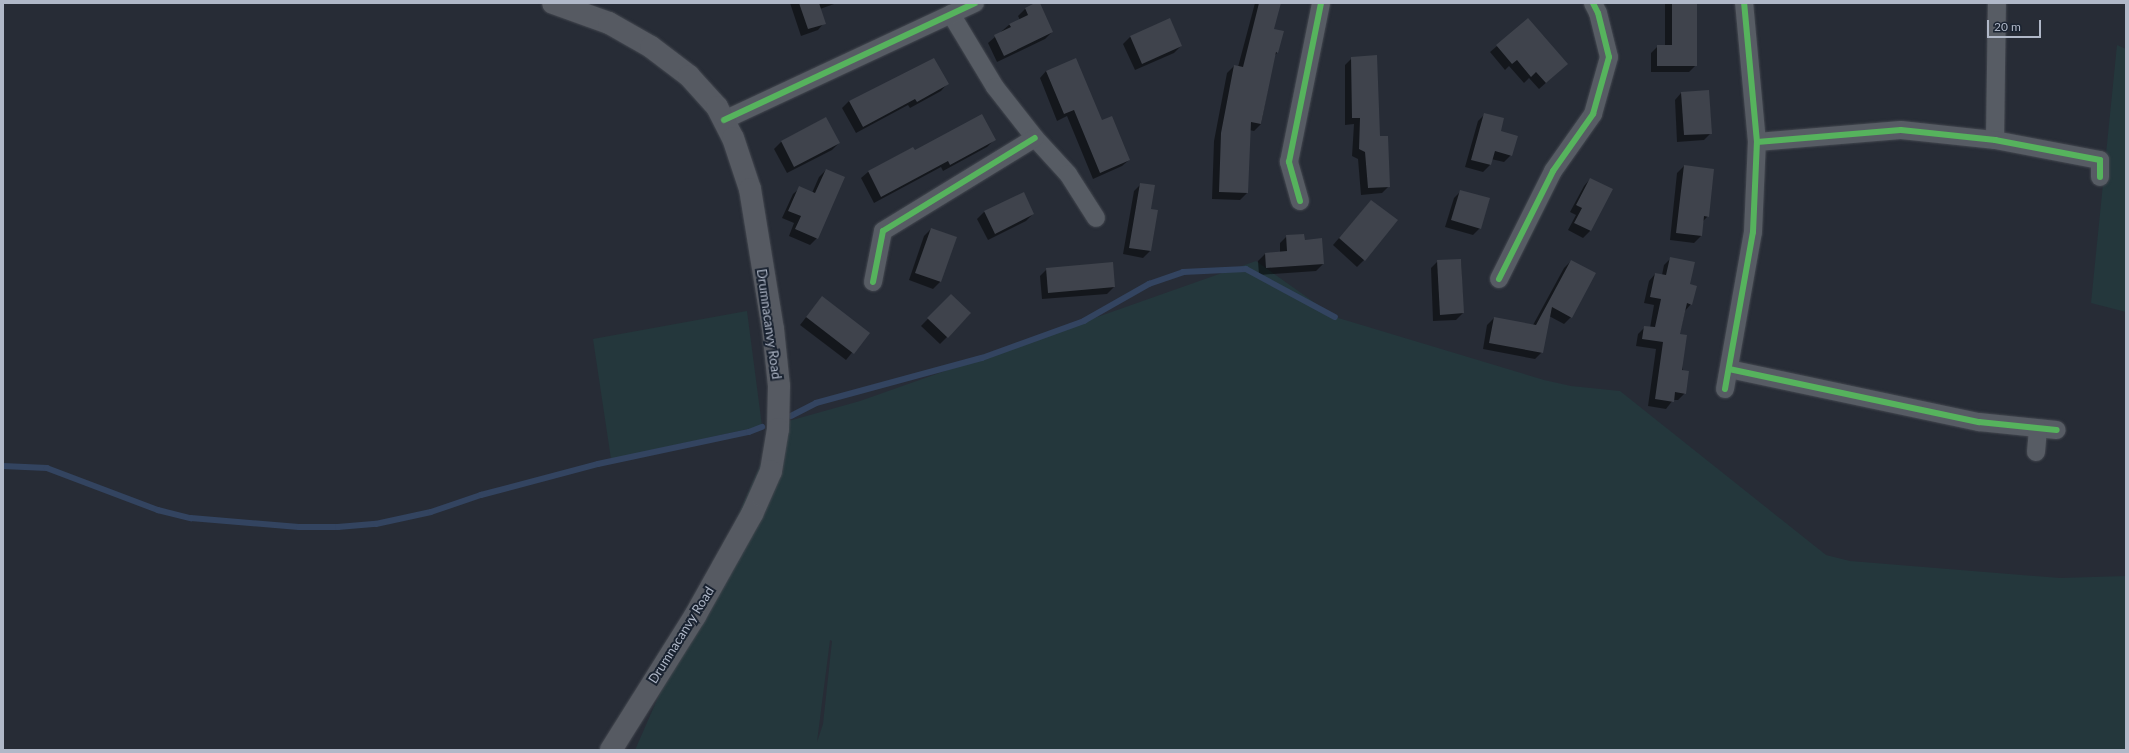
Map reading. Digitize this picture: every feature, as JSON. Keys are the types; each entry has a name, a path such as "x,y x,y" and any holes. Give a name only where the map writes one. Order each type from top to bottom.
{"main road":[{"name":"Drumnacanvy Road","path":"553,3 609,23 651,47 689,76 717,107 733,138 750,189 773,329 779,386 778,429 771,471 752,514 695,616 611,750"}],"street":[{"path":"724,120 974,3"},
{"path":"1300,201 1289,162 1321,3"},
{"path":"1499,279 1553,170 1593,114 1609,57 1598,13 1593,3"},
{"path":"1725,389 1753,232 1757,142 1744,3"},
{"path":"1996,140 1997,3"},
{"path":"951,14 995,87 1035,138 1068,174 1096,218"},
{"path":"1757,142 1901,130 1996,140 2100,160 2100,177"},
{"path":"873,282 883,231 1035,138"},
{"path":"1729,369 1979,422 2057,430"},
{"path":"2036,452 2038,429"}],"green space":[{"path":"2117,45 2126,49 2126,312 2091,303"},
{"path":"1256,261 1335,317 1544,380 1571,386 1620,391 1826,555 1850,561 2060,578 2126,576 2126,750 635,750 778,424 860,401","holes":["830,640 832,641 823,724 817,742"]},
{"path":"747,311 762,426 611,459 593,339"}],"building":[{"path":"799,3 819,3 826,24 808,29"},
{"path":"1035,3 1040,3 1053,32 1004,56 994,35 1011,27 1009,24 1028,15 1025,8"},
{"path":"1259,3 1281,3 1274,29 1284,31 1278,53 1276,52 1261,124 1251,122 1248,193 1219,192 1221,133 1234,65 1243,67"},
{"path":"1672,3 1697,3 1697,66 1657,66 1657,45 1672,45"},
{"path":"1170,18 1182,46 1142,64 1130,36"},
{"path":"1528,18 1568,64 1546,83 1536,72 1531,77 1517,60 1512,64 1496,45"},
{"path":"1377,55 1380,136 1388,136 1390,187 1368,188 1365,152 1359,149 1360,118 1352,118 1351,57"},
{"path":"934,58 949,84 917,102 915,99 863,127 849,101"},
{"path":"1076,58 1102,120 1112,116 1130,160 1100,173 1074,110 1064,114 1046,71"},
{"path":"1709,90 1712,134 1684,135 1681,92"},
{"path":"1484,113 1504,118 1501,131 1518,136 1512,156 1495,151 1491,165 1471,160"},
{"path":"982,114 996,140 950,165 948,161 881,197 868,171 913,147 915,150"},
{"path":"826,117 840,143 794,167 781,141"},
{"path":"1684,165 1714,169 1709,217 1704,216 1702,236 1676,233"},
{"path":"826,169 845,177 818,239 795,229 801,216 788,211 799,186 815,193"},
{"path":"1590,178 1613,189 1591,231 1574,223 1582,208 1576,205"},
{"path":"1140,183 1155,185 1151,209 1158,210 1151,251 1129,248"},
{"path":"1460,190 1490,198 1481,229 1451,220"},
{"path":"1024,192 1034,214 995,234 984,211"},
{"path":"1371,200 1398,220 1365,261 1339,238"},
{"path":"931,228 957,237 941,282 915,273"},
{"path":"1304,234 1305,240 1322,238 1324,264 1266,268 1265,253 1287,251 1286,235"},
{"path":"1670,257 1695,262 1690,284 1697,286 1692,305 1687,303 1680,334 1687,335 1682,370 1689,371 1686,394 1675,392 1674,402 1655,399 1663,342 1642,339 1644,326 1655,327 1661,299 1650,297 1655,273 1666,275"},
{"path":"1461,259 1464,313 1440,315 1437,260"},
{"path":"1571,260 1596,273 1572,318 1552,307 1543,353 1489,343 1494,317 1536,325"},
{"path":"1113,262 1115,287 1048,293 1046,268"},
{"path":"951,294 971,313 948,338 927,318"},
{"path":"822,296 870,333 854,354 806,317"}],"waterway":[{"path":"791,416 816,403 982,358 1084,321 1149,284 1183,272 1246,269 1335,317"},
{"path":"3,466 47,468 158,510 191,518 299,527 338,527 376,524 431,512 481,495 598,464 749,432 762,427"}],"cycle path":[{"path":"724,120 975,3"},
{"path":"1300,201 1289,162 1321,3"},
{"path":"1499,279 1553,171 1593,114 1609,57 1598,13 1593,3"},
{"path":"1725,389 1753,232 1757,142 1744,3"},
{"path":"1757,142 1901,130 1995,140 2100,160 2100,177"},
{"path":"873,282 883,231 1035,138"},
{"path":"1729,369 1979,422 2057,430"}]}
